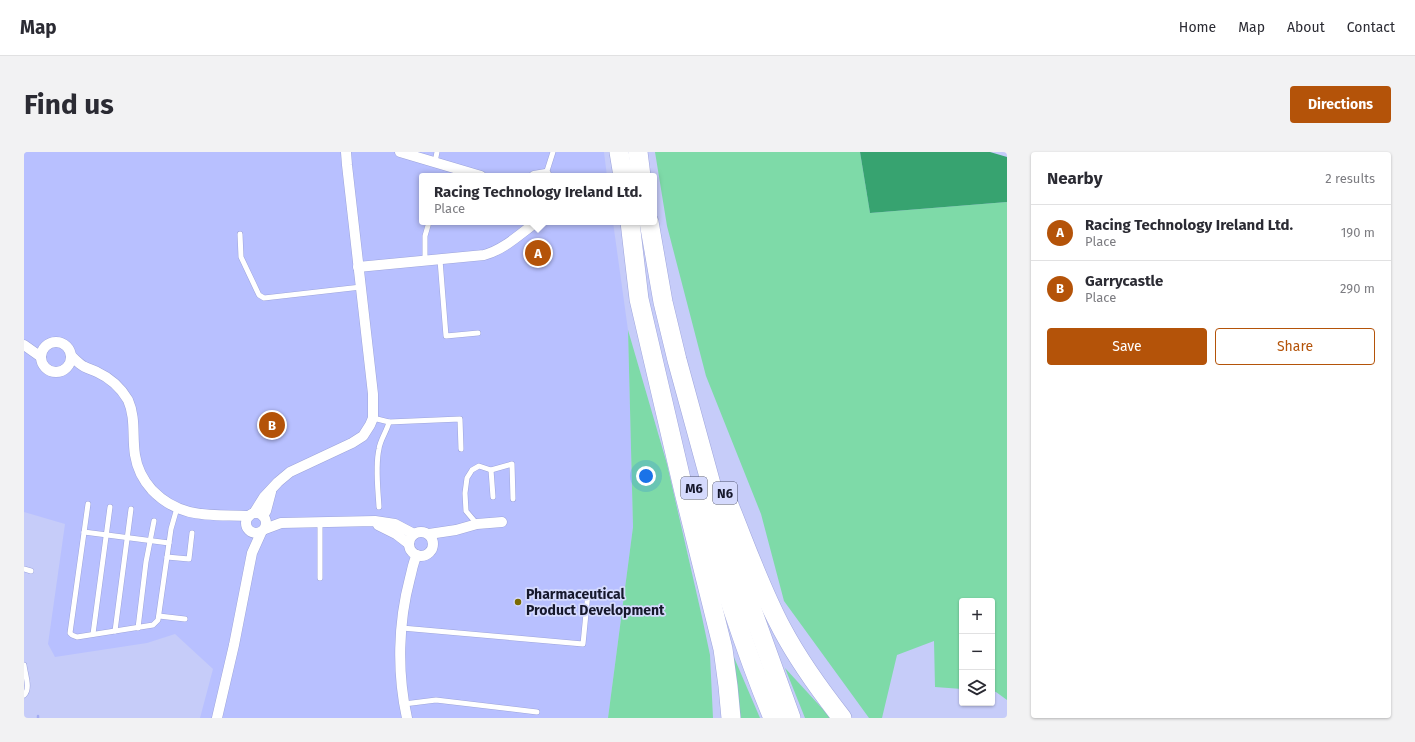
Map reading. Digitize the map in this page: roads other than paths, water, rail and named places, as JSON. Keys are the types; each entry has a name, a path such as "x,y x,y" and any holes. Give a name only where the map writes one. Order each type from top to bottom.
{"highway":[{"path":"619,152 622,173"},
{"path":"638,152 642,173"},
{"path":"630,225 639,299 687,507 723,649 731,718"},
{"name":"N6","path":"649,225 653,249 702,425 729,505 755,570 782,629 820,690 842,718"},
{"name":"M6","path":"653,249 677,360 714,496 746,594 791,718"},
{"name":"M6","path":"634,253 671,406 695,489 724,586 759,684 773,718"}],"street":[{"path":"252,554 246,520 258,516 266,511 271,490 278,482 290,472 357,440 366,432 373,418 373,394 346,152"},
{"path":"400,152 436,157 474,173"},
{"path":"358,266 440,260 478,256 491,253 501,248 532,225"},
{"path":"25,346 46,346 53,343 62,344 68,348 71,356 70,364 60,372 51,371 44,366 41,357 43,349 46,346"},
{"path":"25,346 41,357"},
{"path":"71,356 84,367 112,380 124,394 131,408 133,418 134,452 140,473 148,485 164,501 176,508 195,513 222,516 258,516 281,523 387,522 395,524 414,534"},
{"path":"66,368 84,367"},
{"path":"222,516 255,534 281,523"},
{"path":"217,718 236,638 252,554 266,522 258,516"},
{"path":"368,522 389,530 409,544"},
{"path":"456,530 433,545 429,553 422,556 411,551 409,540 414,534 421,532 428,534 456,530 477,524 502,522"},
{"path":"428,534 431,537 433,545"},
{"path":"407,718 401,674 402,628 406,596 417,555"}],"lane":[{"path":"546,173 553,152"},
{"path":"424,261 425,236 428,225"},
{"path":"240,234 241,257 259,295 264,298 361,288"},
{"path":"440,260 446,336 478,333"},
{"path":"373,418 389,422 460,419 461,450"},
{"path":"379,507 379,447 389,422"},
{"path":"477,524 466,511 465,493 467,478 472,470 479,466 491,470 512,464 513,499"},
{"path":"491,470 493,497"},
{"path":"88,504 70,633 77,636 138,628 156,623 159,616 171,529 176,508"},
{"path":"93,634 110,507"},
{"path":"116,631 131,508"},
{"path":"138,628 154,521"},
{"path":"320,522 320,578"},
{"path":"84,532 169,543"},
{"path":"167,557 188,559 192,533"},
{"path":"24,569 31,571"},
{"path":"402,628 583,644 588,593"},
{"path":"159,616 185,619"},
{"path":"24,668 28,689 24,695"},
{"path":"404,704 436,700 537,712"}],"place":[{"name":"Racing Technology Ireland Ltd.","path":"538,253"},
{"name":"Garrycastle","path":"272,425"},
{"name":"Pharmaceutical Product Development","path":"518,602"}]}
